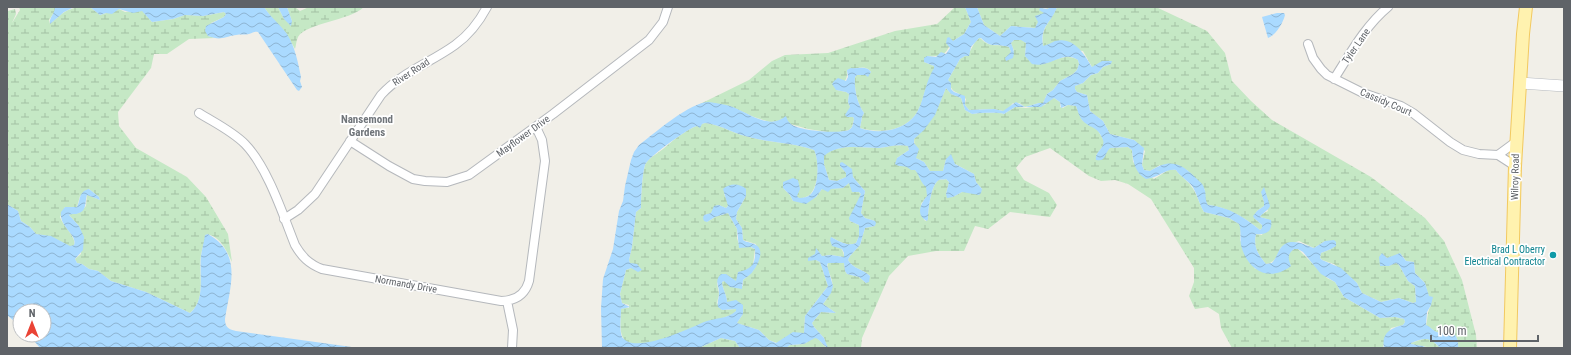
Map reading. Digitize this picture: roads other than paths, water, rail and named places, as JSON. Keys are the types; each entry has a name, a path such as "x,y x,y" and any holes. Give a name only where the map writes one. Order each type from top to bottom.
{"main road":[{"name":"Wilroy Road","path":"1510,348 1515,166 1526,7"},
{"path":"1521,82 1564,86"}],"street":[{"name":"River Road","path":"284,219 298,210 315,194 381,95 390,85 454,45 472,29 487,7"},
{"name":"Mayflower Drive","path":"350,141 389,166 413,179 447,182 469,174 536,127 649,40 663,22 668,7"},
{"name":"Tyler Lane","path":"1334,79 1355,44 1378,11 1388,7"},
{"name":"Cassidy Court","path":"1308,44 1313,58 1321,69 1334,79 1369,96 1401,106 1413,113 1450,142 1463,150 1479,154 1498,155 1515,166"},
{"name":"Normandy Drive","path":"199,113 236,137 253,155 269,182 295,245 301,254 314,266 322,269 507,301"},
{"path":"512,348 513,330 507,301 520,297 525,292 529,282 545,161 542,140 536,127"},
{"path":"1498,155 1517,141"}],"water":[{"path":"55,7 74,7 64,12 50,24 50,19"},
{"path":"90,7 264,7 290,39 297,60 302,87 299,91 297,90 258,32 219,38 208,36 205,31 206,26 224,17 226,14 224,12 203,16 185,15 173,19 152,22 142,11 133,13 119,9 112,14 106,13 100,15"},
{"path":"278,7 287,7 292,21 291,26 284,19"},
{"path":"965,7 977,7 984,25 1000,36 1011,26 1035,28 1038,22 1035,16 1044,13 1039,10 1040,8 1048,9 1049,7 1057,7 1043,33 1043,46 1055,41 1068,41 1078,47 1092,67 1102,61 1112,61 1111,64 1103,67 1098,73 1091,75 1083,83 1075,86 1075,89 1077,92 1087,95 1090,111 1103,121 1110,134 1134,140 1144,148 1142,165 1144,170 1150,171 1156,167 1168,164 1183,167 1202,185 1205,190 1208,205 1223,208 1236,213 1260,230 1262,225 1253,216 1264,206 1261,192 1264,187 1270,206 1260,217 1271,220 1271,227 1266,233 1256,234 1255,243 1259,254 1266,264 1272,263 1283,245 1287,243 1296,242 1314,248 1325,241 1334,240 1336,242 1336,246 1321,253 1320,258 1341,268 1357,283 1362,293 1381,302 1399,298 1413,303 1416,302 1415,286 1408,281 1399,265 1396,263 1389,266 1380,266 1379,257 1382,253 1387,258 1400,253 1406,261 1414,262 1415,273 1425,283 1429,296 1433,297 1427,312 1426,325 1438,333 1450,331 1453,333 1458,342 1458,348 1440,348 1433,341 1423,339 1411,344 1427,348 1384,348 1384,338 1388,332 1403,325 1405,322 1404,319 1395,317 1380,318 1344,297 1335,282 1321,274 1303,252 1298,249 1294,249 1290,253 1289,259 1291,266 1283,271 1268,274 1255,269 1250,264 1242,249 1239,224 1229,218 1204,212 1192,186 1176,170 1169,170 1146,179 1139,174 1134,163 1132,150 1128,147 1110,148 1102,160 1096,160 1096,157 1103,145 1103,140 1097,130 1086,124 1082,119 1076,106 1068,105 1061,108 1060,102 1054,98 1041,107 1025,107 1015,107 1004,114 972,114 965,110 961,98 951,94 946,88 935,115 924,130 914,139 914,143 919,149 916,158 924,162 930,171 943,171 946,159 951,154 955,164 974,174 976,182 982,189 979,195 962,192 953,197 947,198 946,194 949,182 946,179 939,180 936,182 932,192 927,221 921,216 920,212 921,205 927,196 926,187 915,170 895,164 897,158 909,150 908,146 897,145 879,148 850,147 836,149 824,156 824,164 829,180 837,181 846,177 846,173 840,166 840,163 842,162 852,169 853,177 865,191 861,213 865,218 875,221 876,223 875,226 865,228 860,245 848,260 850,263 870,276 869,282 866,283 859,277 847,274 844,263 828,263 827,265 833,286 831,293 823,304 836,313 821,312 812,323 824,338 828,348 815,338 804,344 790,345 786,348 740,348 735,341 721,338 699,348 602,348 601,308 603,279 613,249 619,211 623,201 631,160 639,145 683,112 701,103 709,102 730,106 758,119 766,121 773,122 786,116 790,123 795,126 810,130 837,132 849,130 852,127 854,119 853,117 847,117 845,115 850,107 848,102 849,94 836,90 832,84 838,78 846,81 848,77 847,70 851,68 865,68 871,72 868,77 865,75 857,75 855,77 856,96 864,113 860,128 886,131 905,125 917,112 929,77 934,68 934,66 924,62 924,58 927,56 936,57 941,52 946,54 950,48 946,43 947,38 949,37 953,41 964,34 971,22","holes":["979,38 991,45 1009,47 1011,52 1005,58 1006,61 1013,58 1014,52 1011,43 1014,40 1021,40 1026,43 1025,56 1032,64 1037,65 1049,63 1065,57 1078,60 1079,64 1077,70 1060,81 1053,90 1047,94 1043,103 1025,107 1016,102 1003,111 994,109 969,110 965,105 965,96 954,92 951,89 951,83 948,80 960,59 965,56 969,56 971,47","705,123 747,137 814,150 817,160 817,179 816,185 811,194 799,198 797,196 800,189 798,180 793,178 783,182 783,188 790,195 793,201 806,204 816,197 822,189 828,192 831,189 843,188 849,183 852,192 859,192 861,194 849,218 850,221 859,225 859,236 856,243 846,244 831,237 830,240 832,246 842,249 844,257 831,255 822,256 816,248 815,254 808,258 808,261 816,260 820,262 828,286 805,316 804,333 793,332 776,343 769,340 759,330 737,323 743,314 743,305 736,300 727,302 722,282 724,281 730,287 742,289 743,280 751,274 760,258 759,247 753,243 743,240 742,228 736,219 737,212 746,196 746,189 734,184 723,189 728,206 726,208 719,205 714,206 711,213 704,215 703,218 704,221 707,222 715,217 728,213 737,229 739,248 751,247 755,249 754,262 747,269 738,272 736,281 726,274 721,274 718,279 718,307 722,310 736,309 736,311 729,316 704,322 674,335 649,342 628,342 622,337 620,327 621,309 630,307 622,303 620,294 626,270 631,268 638,272 642,270 637,264 630,263 629,260 636,212 641,208 642,180 645,165 659,151 689,129 697,126 700,128 702,124"]},
{"path":"1277,13 1284,13 1284,18 1276,32 1268,38 1262,17"},
{"path":"89,189 99,197 100,200 87,195 82,212 69,215 79,226 84,237 83,250 75,259 77,263 82,264 89,269 98,271 111,281 146,292 190,313 195,308 200,294 201,256 205,235 208,234 219,242 226,251 230,261 232,272 225,319 226,326 236,331 359,348 40,348 36,343 52,343 52,303 12,303 12,319 7,315 7,204 18,211 21,221 30,227 36,234 51,236 70,246 74,245 75,241 63,222 61,212 65,207 77,207 81,194 85,190"}],"place":[{"name":"Brad L Oberry Electrical Contractor","path":"1553,255"}],"district":[{"name":"Nansemond Gardens","path":"367,125"}]}
